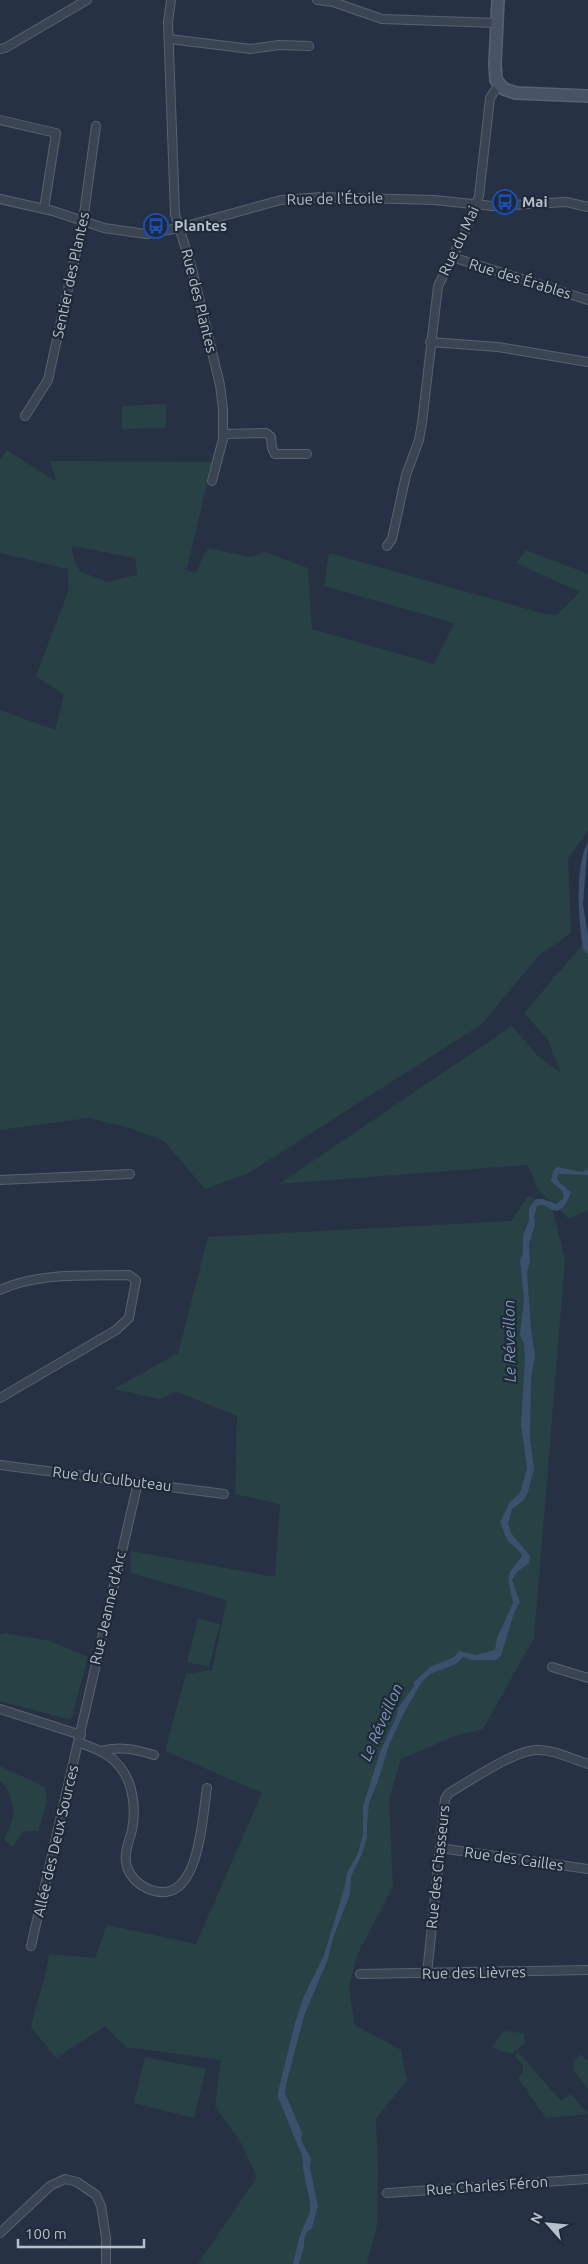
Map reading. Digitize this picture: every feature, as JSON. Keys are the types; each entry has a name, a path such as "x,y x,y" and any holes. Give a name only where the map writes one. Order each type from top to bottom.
{"street":[{"path":"0,49 54,21 87,0"},
{"name":"Rue des Plantes","path":"170,0 168,22 175,214 192,269 220,385 223,409 223,434 212,481"},
{"path":"317,0 334,2 382,19 496,23"},
{"path":"498,0 496,80 504,89 516,93 588,96"},
{"path":"169,39 251,49 280,45 309,46"},
{"name":"Rue du Mai","path":"387,546 392,539 406,475 419,440 438,286 480,196 490,98 500,84"},
{"path":"0,120 56,132 44,209"},
{"name":"Sentier des Plantes","path":"25,416 48,380 83,221 96,126"},
{"name":"Rue de l'Étoile","path":"0,199 44,209 104,228 146,234 180,228 281,200 322,197 434,200 476,206 566,202 588,207"},
{"name":"Rue des Érables","path":"452,257 588,300"},
{"path":"430,342 498,348 588,362"},
{"path":"223,434 266,433 271,437 272,448 275,454 306,454"},
{"path":"406,475 414,477"},
{"path":"0,1180 130,1174"},
{"path":"0,1290 17,1283 45,1278 129,1275 136,1280 129,1318 116,1330 0,1398"},
{"name":"Rue du Culbuteau","path":"0,1465 224,1494"},
{"name":"Rue Jeanne d'Arc","path":"80,1739 97,1653 138,1482"},
{"path":"552,1666 588,1678"},
{"path":"0,1709 80,1739 108,1756 122,1769 132,1789 134,1810 127,1849 127,1867 135,1880 150,1890 157,1892 174,1889 189,1876 195,1861 207,1788"},
{"name":"Allée des Deux Sources","path":"31,1946 80,1739"},
{"path":"100,1751 113,1748 138,1750 154,1755"},
{"name":"Rue des Chasseurs","path":"427,1974 445,1799 449,1793 513,1757 535,1750 550,1752 588,1764"},
{"name":"Rue des Cailles","path":"440,1848 588,1869"},
{"name":"Rue des Lièvres","path":"360,1974 588,1970"},
{"path":"0,2232 50,2186 65,2179 96,2195 101,2206 107,2261"},
{"name":"Rue Charles Féron","path":"387,2193 588,2179"}],"green space":[{"path":"166,404 166,428 122,429 122,406"},
{"path":"7,450 57,482 50,461 212,462 187,568 181,568 196,573 207,548 251,557 265,552 308,568 312,629 434,664 454,623 324,586 329,553 545,614 557,615 580,592 516,563 526,550 588,574 588,830 568,859 571,933 539,955 482,1024 249,1173 205,1189 164,1141 130,1128 89,1118 0,1130 0,710 55,730 64,695 36,676 69,589 68,569 0,553 0,460","holes":["72,546 135,558 137,575 107,582 79,571 72,553"]},
{"path":"588,938 588,1210 569,1219 538,1190 528,1165 279,1184 512,1026 537,1055 561,1073 548,1040 524,1013"},
{"path":"528,1196 552,1207 565,1260 534,1638 483,1729 455,1736 401,1759 389,1799 393,1887 356,1957 349,1990 355,2025 401,2050 407,2080 376,2119 378,2168 377,2225 367,2264 198,2264 257,2177 241,2143 215,2106 221,2060 126,2047 105,2026 56,2058 31,2027 49,1954 95,1958 107,1925 196,1944 262,1793 165,1751 186,1674 212,1670 227,1600 130,1573 131,1551 275,1577 280,1504 235,1494 237,1416 177,1392 159,1399 114,1389 178,1353 208,1237 511,1221"},
{"path":"198,1618 220,1624 209,1667 187,1662"},
{"path":"5,1633 50,1641 88,1657 71,1720 0,1701 0,1635"},
{"path":"0,1766 45,1787 47,1801 38,1831 23,1831 13,1847 4,1840 13,1813 9,1792 0,1781"},
{"path":"503,2031 524,2033 525,2043 512,2054 492,2048"},
{"path":"518,2052 561,2101 571,2094 588,2114 547,2118 544,2116 518,2078 523,2073 523,2065 515,2056"},
{"path":"580,2054 588,2061 588,2089 574,2071 573,2063"},
{"path":"145,2057 206,2069 194,2118 134,2103"}],"water":[{"path":"588,842 583,904 588,936 588,954 583,949 580,924 579,879"},
{"path":"557,1167 582,1172 588,1169 588,1175 559,1174 557,1178 560,1183 571,1192 568,1199 561,1209 555,1211 543,1205 537,1206 534,1216 535,1224 529,1244 530,1262 527,1272 531,1330 535,1356 531,1377 530,1438 534,1468 528,1492 523,1501 512,1509 508,1523 511,1533 530,1556 529,1563 517,1572 512,1580 520,1602 514,1613 501,1656 496,1660 471,1660 463,1657 456,1664 430,1674 421,1683 389,1745 377,1784 367,1807 367,1837 362,1854 351,1877 350,1894 333,1938 328,1959 304,2016 286,2085 285,2093 302,2133 301,2140 311,2159 310,2168 318,2206 312,2228 307,2232 304,2240 299,2264 293,2264 299,2238 310,2212 310,2202 302,2156 278,2097 278,2092 295,2023 304,1996 324,1955 347,1873 358,1853 363,1834 363,1806 380,1752 397,1715 398,1708 414,1686 414,1682 430,1667 454,1657 459,1651 476,1655 495,1650 497,1638 513,1603 508,1579 510,1572 522,1556 507,1540 500,1522 510,1502 520,1493 527,1468 521,1425 525,1358 524,1344 520,1335 524,1299 520,1261 523,1253 523,1236 529,1221 529,1208 536,1199 543,1199 556,1204 564,1198 562,1191 551,1181 553,1171"}],"waterway":[{"name":"Le Réveillon","path":"366,1823 368,1801"}],"place":[{"name":"Mai","path":"505,202"},
{"name":"Plantes","path":"156,226"}]}
